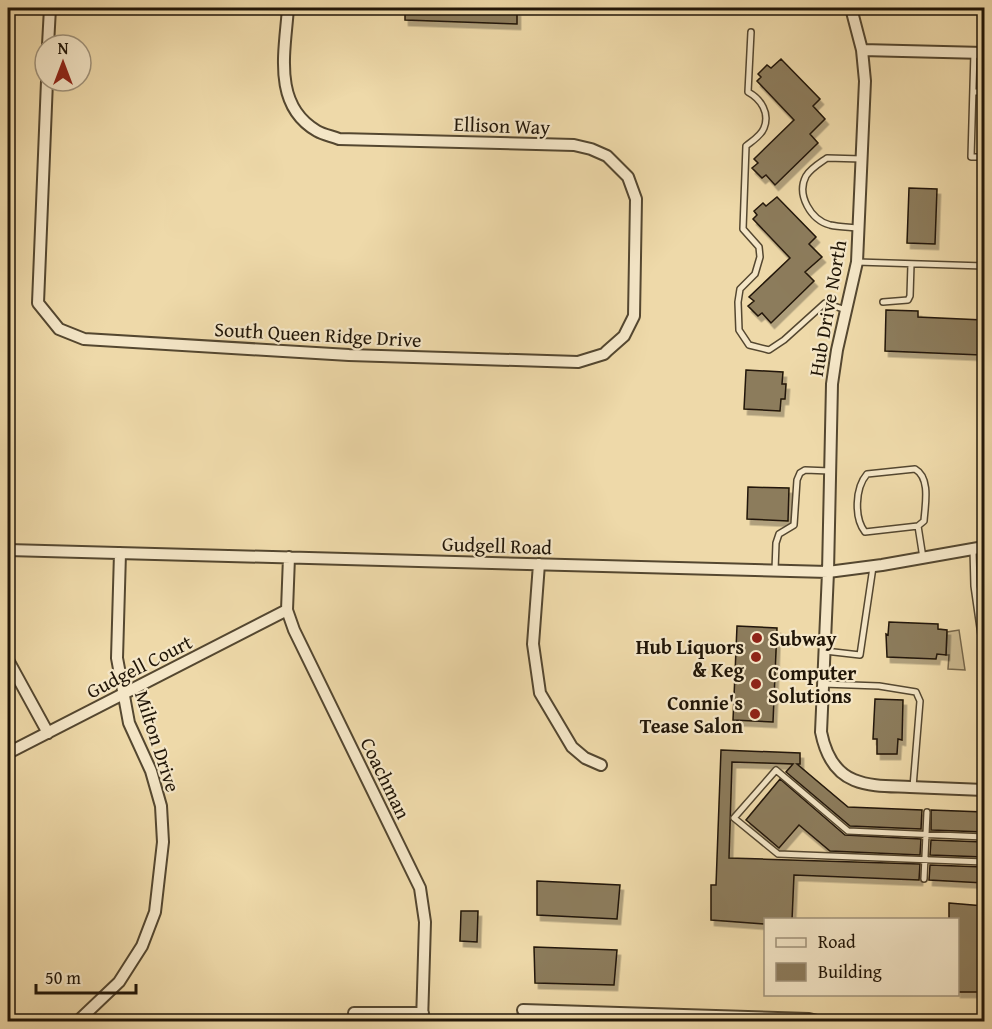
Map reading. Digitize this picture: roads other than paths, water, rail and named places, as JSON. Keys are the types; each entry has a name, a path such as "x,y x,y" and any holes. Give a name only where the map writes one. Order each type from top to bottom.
{"street":[{"path":"49,33 50,8"},
{"name":"Ellison Way","path":"288,8 284,82 288,98 300,118 318,132 339,139 574,146 591,149 607,156 628,177 636,199 634,316 624,336 608,351"},
{"name":"Hub Drive North","path":"851,8 862,50 865,81 857,262 832,384 828,572 821,732 823,745 838,769 853,780 876,786 984,790"},
{"path":"862,50 979,52"},
{"name":"South Queen Ridge Drive","path":"47,93 38,303 59,329 84,339 349,355 578,362 608,351"},
{"name":"Gudgell Road","path":"8,550 828,572 873,567 984,547"},
{"name":"Milton Drive","path":"77,1022 119,982 142,946 155,912 163,842 161,806 151,771 129,723 117,658 120,553"},
{"name":"Coachman","path":"289,557 287,610 294,630 420,888 425,922 422,1017"},
{"path":"538,564 533,644 540,693 572,747 585,758 601,765"},
{"name":"Gudgell Court","path":"8,753 287,610"},
{"path":"8,660 48,733"},
{"path":"523,1010 809,1019 821,1022"},
{"path":"354,1013 422,1017"}],"lane":[{"path":"751,32 748,92 759,100 766,120 763,130 746,146 743,229 759,248 760,257 755,274 740,289 737,316 739,330 749,345 768,350 784,340 825,303 846,310"},
{"path":"979,52 972,92 971,157 984,157"},
{"path":"972,92 984,92"},
{"path":"858,228 829,225 818,219 808,209 803,197 805,178 810,171 827,158 861,159"},
{"path":"857,262 984,266"},
{"path":"883,302 908,300 911,264"},
{"path":"915,469 921,472 925,480 924,521 918,526 865,532 860,526 858,514 859,493 867,474 915,469"},
{"path":"775,570 776,543 779,534 794,525 797,480 800,473 805,470 830,471"},
{"path":"918,526 924,558"},
{"path":"973,549 974,586 984,658 981,679 984,685"},
{"path":"825,651 860,655 873,567"},
{"path":"823,684 879,686 916,692 920,701 913,787"},
{"path":"984,837 848,831 776,770 734,818 778,854 984,862"},
{"path":"924,879 927,812"}],"place":[{"name":"Subway","path":"757,638"},
{"name":"Hub Liquors & Keg","path":"756,657"},
{"name":"Computer Solutions","path":"756,684"},
{"name":"Connie's Tease Salon","path":"755,714"}]}
